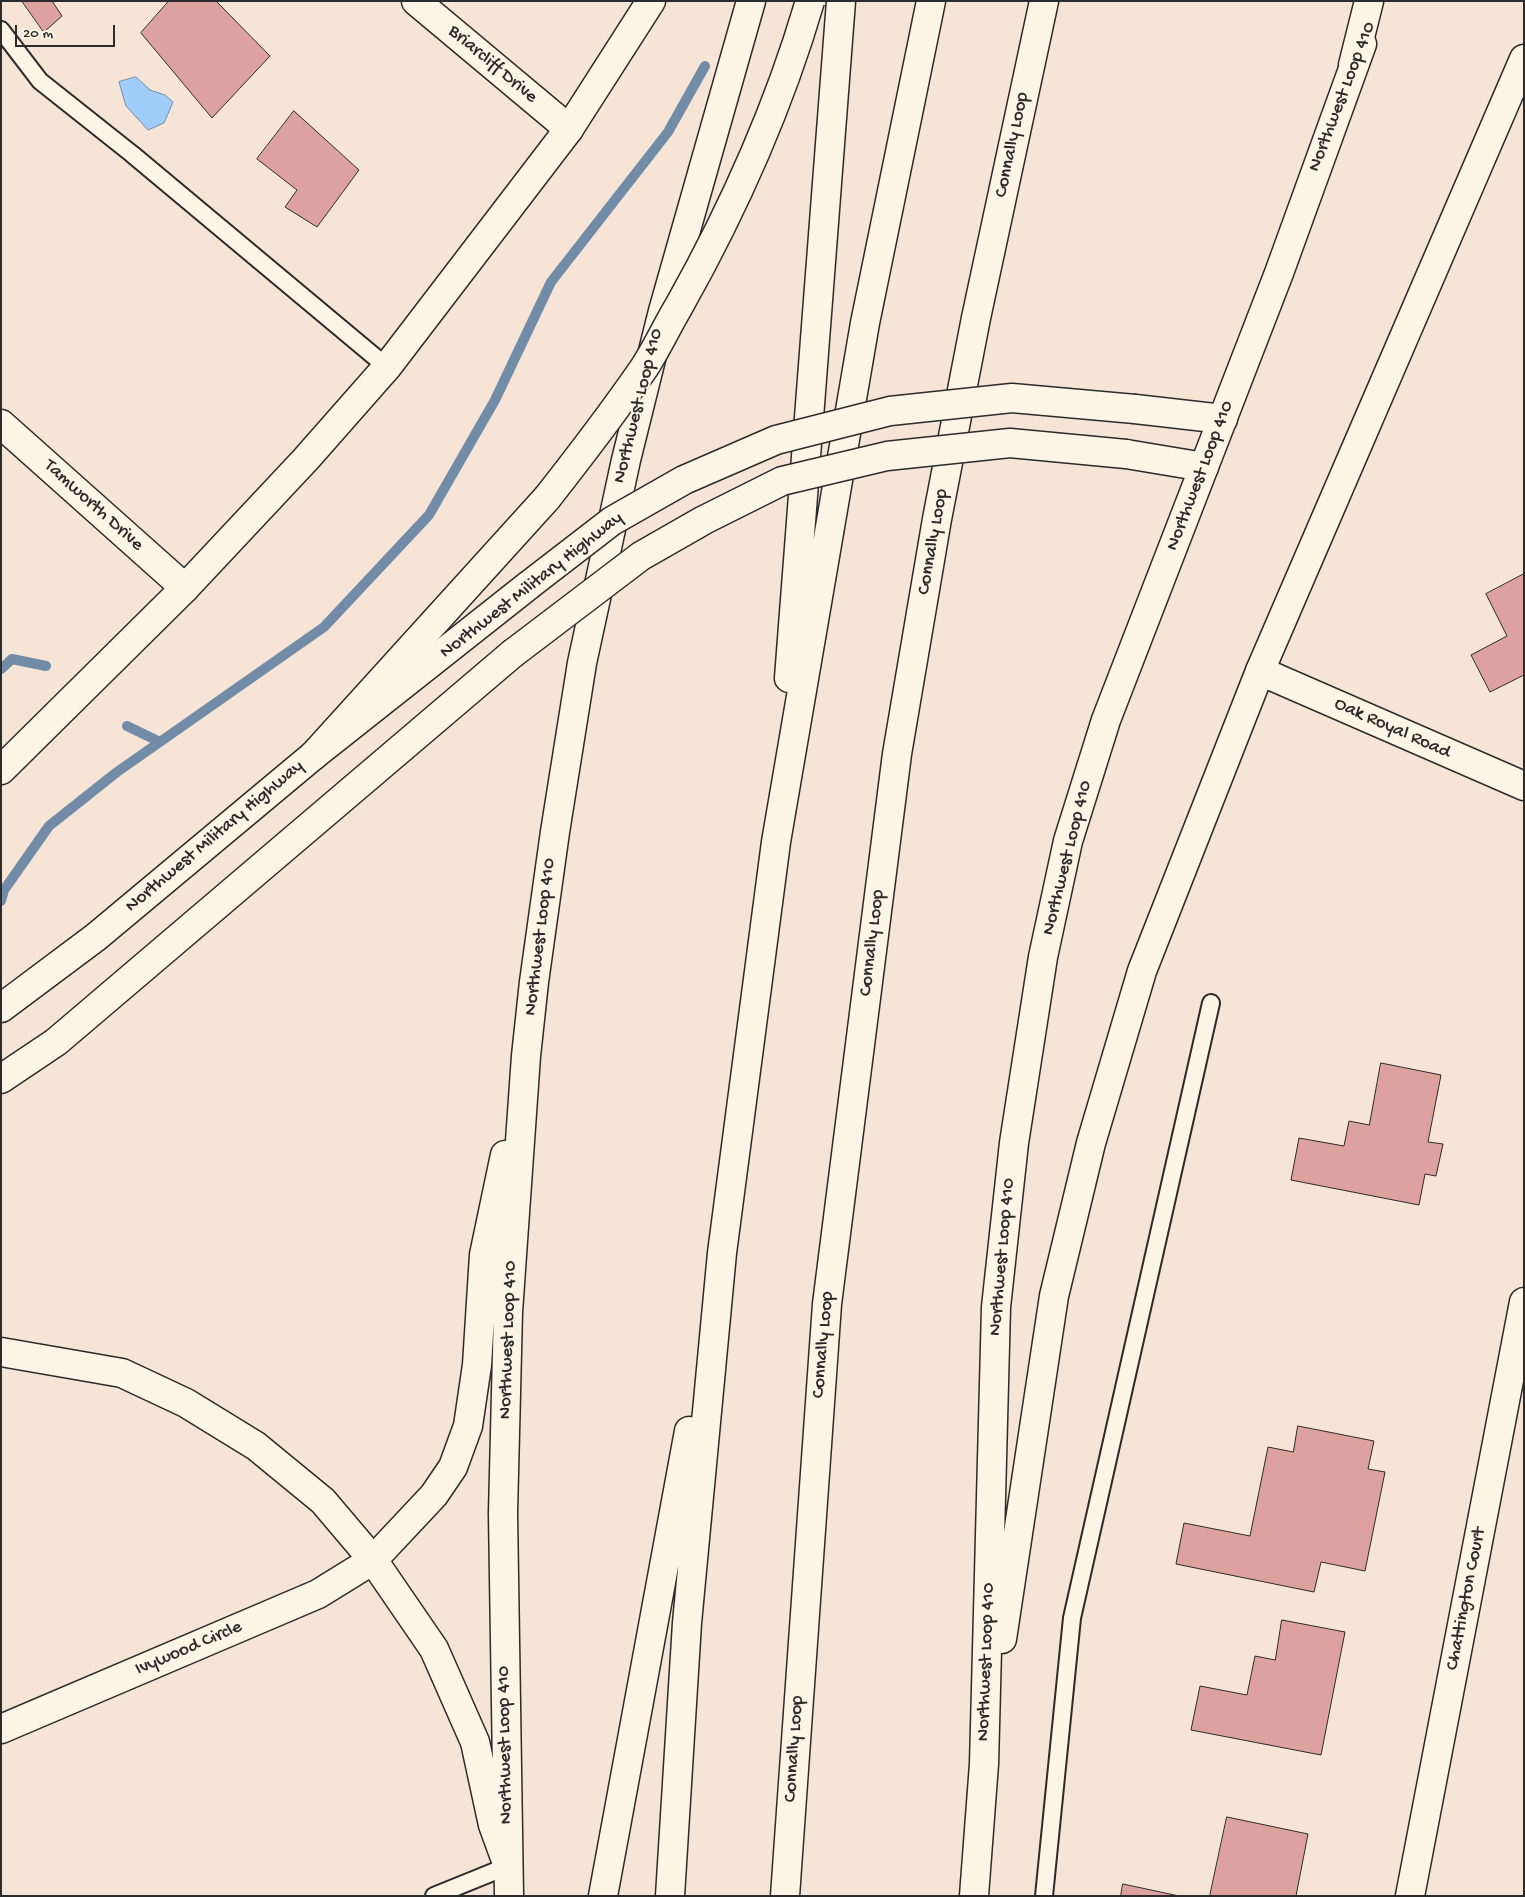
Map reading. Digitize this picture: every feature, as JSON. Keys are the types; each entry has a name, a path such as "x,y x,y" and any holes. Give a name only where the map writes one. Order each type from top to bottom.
{"main road":[{"name":"Briarcliff Drive","path":"416,1 569,129"},
{"path":"1,770 185,588 306,459 387,367 569,129 651,1"},
{"name":"Northwest Loop 410","path":"509,1896 504,1494 508,1312 526,1056 555,832 582,663 626,460 662,311 751,1"},
{"path":"314,756 546,498 596,436 644,367 703,264 748,170 796,48 810,1"},
{"path":"776,842 841,1"},
{"path":"670,1896 687,1623 722,1253 776,842 865,323 931,1"},
{"name":"Connally Loop","path":"785,1896 827,1304 897,754 939,509 976,318 1044,1"},
{"path":"1353,65 1369,1"},
{"name":"Northwest Loop 410","path":"974,1896 984,1764 996,1307 1014,1143 1043,957 1068,841 1106,720 1223,420 1279,273 1353,65 1380,1"},
{"name":"Northwest Loop 410","path":"984,1764 1054,1296 1091,1143 1142,971 1260,671 1524,59"},
{"name":"Northwest Military Highway","path":"1,1008 96,937 314,756 529,585 620,516 684,480 776,440 890,411 1012,398 1135,409 1223,420"},
{"name":"Tamworth Drive","path":"1,424 185,588"},
{"path":"1,1079 56,1042 512,654 641,556 704,520 782,481 887,456 1010,443 1126,454 1204,467"},
{"name":"Oak Royal Road","path":"1260,671 1524,786"},
{"name":"Ivywood Circle","path":"1,1730 318,1594 373,1560 434,1495 453,1467 468,1426 477,1365 484,1255 526,1056"},
{"path":"603,1896 722,1253"},
{"name":"Chattington Court","path":"1410,1896 1524,1302"},
{"path":"1,1352 122,1372 186,1402 256,1446 323,1501 373,1560 434,1650 474,1742 493,1825 508,1866"}],"lane":[{"path":"1,30 40,81 132,154 387,367"},
{"path":"1044,1896 1072,1618 1211,1003"},
{"path":"434,1896 508,1866"}],"water":[{"path":"136,77 150,90 165,95 173,102 164,123 148,130 126,106 119,82"}],"building":[{"path":"22,1 52,1 62,16 44,32"},
{"path":"169,1 216,1 270,56 212,118 141,33"},
{"path":"294,111 359,170 317,227 285,207 297,190 257,159"},
{"path":"1524,574 1524,675 1490,692 1471,655 1507,636 1486,594"},
{"path":"1381,1063 1441,1075 1428,1142 1443,1144 1436,1176 1425,1174 1419,1205 1291,1180 1299,1138 1344,1146 1349,1121 1369,1125"},
{"path":"1298,1426 1374,1441 1368,1469 1385,1472 1365,1571 1321,1562 1314,1592 1176,1564 1184,1523 1250,1536 1268,1447 1293,1452"},
{"path":"1282,1620 1345,1632 1321,1755 1191,1730 1200,1686 1247,1695 1255,1656 1275,1660"},
{"path":"1227,1817 1308,1834 1296,1896 1210,1896"},
{"path":"1123,1884 1179,1896 1121,1896"}],"waterway":[{"path":"1,901 4,890 49,826 117,772 324,627 429,515 495,400 551,282 668,132 705,66"},
{"path":"1,669 12,659 46,666"},
{"path":"127,726 160,742"}]}
